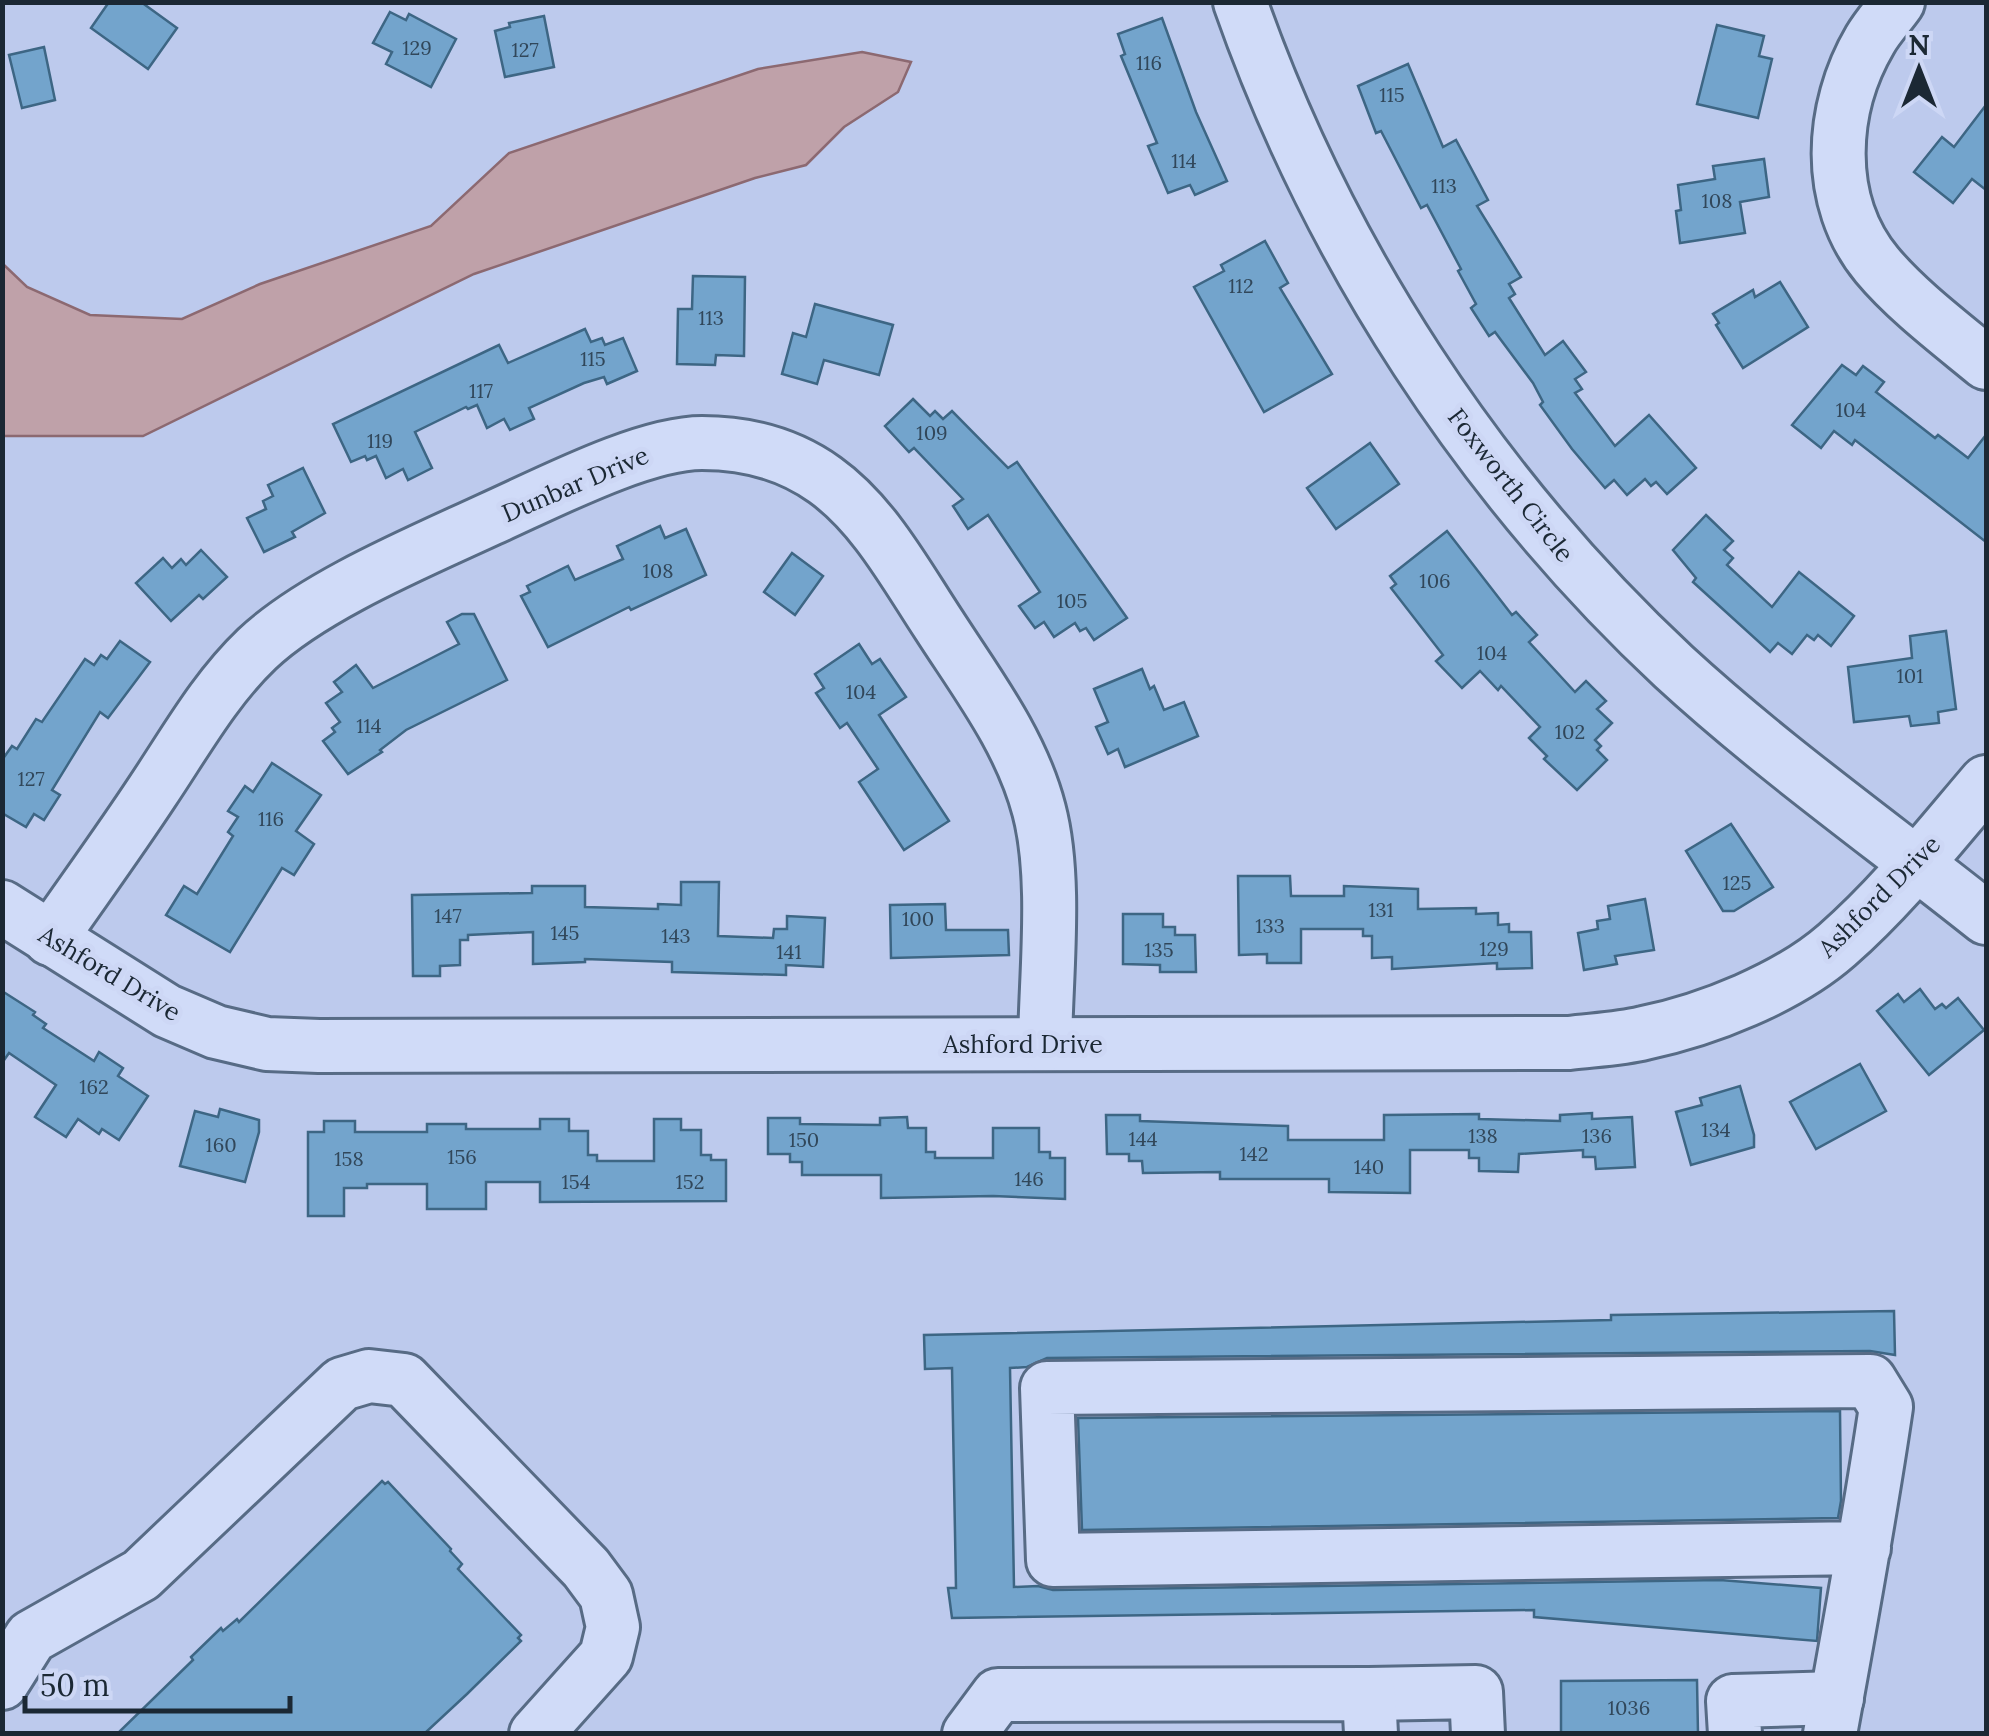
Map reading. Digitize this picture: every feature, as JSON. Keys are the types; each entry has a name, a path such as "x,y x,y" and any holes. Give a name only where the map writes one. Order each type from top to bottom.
{"street":[{"name":"Foxworth Circle","path":"1240,2 1304,160 1371,286 1452,413 1527,513 1674,666 1795,772 1986,918"},
{"path":"1898,2 1855,69 1842,112 1837,160 1842,198 1856,234 1878,266 1986,363"},
{"name":"Dunbar Drive","path":"50,939 222,686 260,647 303,614 436,544 552,491 660,448 700,443 749,446 800,465 854,504 900,565 998,715 1022,760 1039,811 1047,864 1045,1044"},
{"name":"Ashford Drive","path":"2,907 168,1011 216,1032 267,1044 1568,1043 1644,1034 1716,1012 1774,986 1816,960 1837,945 1986,782"},
{"path":"2,1683 31,1637 142,1576 342,1384 368,1376 404,1380 586,1568 606,1596 613,1627 606,1656 536,1734"},
{"path":"1734,1734 1733,1701 1834,1716 1864,1548 1886,1407 1870,1381 1047,1388 1053,1560 1864,1548"},
{"path":"969,1734 998,1696 1370,1714 1476,1692 1478,1734"}],"shaded area":[{"path":"862,52 911,62 898,92 844,127 806,165 755,178 474,274 143,436 3,436 3,264 27,287 90,315 182,319 260,284 431,226 509,153 758,69"}],"building":[{"path":"109,2 141,2 177,28 148,69 91,28"},
{"path":"390,12 406,20 409,14 456,39 431,87 386,64 392,52 373,43"},
{"path":"544,16 554,67 505,77 495,31 510,27 509,23"},
{"path":"1162,18 1196,112 1227,181 1195,195 1190,185 1168,193 1148,146 1157,143 1121,56 1125,54 1118,34"},
{"path":"1717,25 1764,36 1759,56 1772,59 1758,118 1697,104"},
{"path":"44,47 55,100 22,108 9,55"},
{"path":"1408,64 1443,147 1456,140 1488,200 1477,206 1521,277 1509,284 1515,294 1509,298 1545,355 1563,341 1586,372 1575,379 1582,389 1575,393 1615,446 1649,415 1696,468 1667,494 1656,482 1651,486 1645,479 1627,495 1614,480 1605,488 1540,405 1543,402 1533,383 1495,332 1489,336 1471,308 1476,304 1458,271 1461,269 1427,205 1421,208 1381,131 1376,133 1358,86"},
{"path":"1986,105 1986,190 1972,179 1953,203 1914,172 1942,137 1954,147"},
{"path":"1764,159 1769,197 1740,202 1745,233 1680,243 1678,185 1715,179 1713,166"},
{"path":"1265,241 1288,283 1280,288 1332,374 1264,412 1194,287 1224,271 1221,265"},
{"path":"693,276 745,277 744,356 716,355 715,365 677,364 678,309 692,309"},
{"path":"1780,282 1808,327 1743,368 1713,314 1753,290 1755,297"},
{"path":"815,304 893,325 879,375 824,360 817,384 782,374 793,333 806,337"},
{"path":"585,329 591,342 602,338 605,345 623,338 637,371 607,384 604,377 584,383 529,408 534,419 510,430 504,419 487,428 477,405 466,407 415,432 432,468 408,480 403,469 386,478 376,456 351,462 333,424 499,345 508,363"},
{"path":"1842,365 1856,375 1863,366 1884,382 1876,392 1968,458 1986,435 1986,542 1855,440 1852,445 1834,431 1821,448 1792,425"},
{"path":"913,399 930,416 935,411 943,419 952,411 1008,468 1017,462 1127,618 1094,640 1086,628 1080,631 1075,623 1054,637 1044,622 1035,628 1019,606 1040,592 988,515 968,529 953,506 963,499 914,448 909,452 885,426"},
{"path":"1370,443 1399,484 1336,529 1307,488"},
{"path":"303,468 325,513 292,532 295,537 264,552 247,518 266,509 263,501 273,496 268,485"},
{"path":"1706,515 1733,541 1724,550 1733,558 1727,565 1772,607 1799,572 1854,616 1831,646 1818,635 1814,640 1807,635 1792,654 1778,643 1770,652 1693,582 1696,578 1673,550"},
{"path":"660,526 665,538 686,529 706,575 548,647 521,596 530,592 527,586 568,566 575,580 623,559 617,546"},
{"path":"1447,531 1512,615 1516,612 1537,635 1529,642 1575,692 1586,681 1606,701 1597,709 1612,723 1595,740 1601,746 1597,750 1607,760 1577,790 1544,759 1547,756 1529,738 1540,727 1501,686 1498,690 1480,671 1462,688 1436,661 1443,655 1391,588 1396,584 1390,576"},
{"path":"201,550 227,577 203,599 199,595 171,621 136,583 163,558 172,568 181,559 186,565"},
{"path":"792,553 823,576 795,615 764,592"},
{"path":"462,614 474,614 507,680 406,730 382,752 348,774 323,741 340,722 326,703 342,692 334,682 356,665 373,688 459,644 447,622"},
{"path":"1946,631 1956,709 1938,712 1939,723 1911,726 1909,716 1854,722 1848,667 1912,658 1910,636"},
{"path":"120,641 150,662 108,718 100,712 52,790 60,795 44,820 34,814 26,827 2,813 2,760 12,746 17,749 36,719 42,722 85,659 94,665 101,655 107,659"},
{"path":"859,644 872,664 880,659 906,697 879,715 949,821 904,850 859,782 878,769 847,723 840,728 816,693 824,688 815,674"},
{"path":"1142,669 1164,710 1184,702 1198,736 1125,767 1118,749 1108,754 1096,727 1108,722 1094,689"},
{"path":"272,763 321,795 296,831 314,844 294,875 282,868 230,952 166,915 184,886 197,894 233,836 228,832 238,817 228,811 245,786 253,792"},
{"path":"1731,824 1773,887 1734,911 1723,911 1686,851"},
{"path":"1238,876 1290,876 1291,896 1344,896 1344,886 1418,889 1418,909 1476,908 1476,914 1498,913 1498,925 1509,924 1509,932 1531,932 1532,968 1497,969 1497,963 1392,969 1392,957 1372,958 1372,936 1363,936 1363,929 1301,929 1301,963 1267,963 1267,954 1239,955"},
{"path":"681,882 719,882 718,936 773,938 774,929 787,929 787,916 825,918 823,967 786,965 786,975 672,972 672,962 585,959 533,964 533,932 468,935 468,940 460,940 460,965 440,966 440,976 413,976 412,895 532,893 532,886 585,886 585,907 658,909 658,904 681,905"},
{"path":"1645,899 1654,950 1615,956 1617,964 1584,970 1578,933 1598,929 1597,921 1610,919 1608,906"},
{"path":"945,904 946,930 1008,930 1009,955 891,958 890,905"},
{"path":"1123,914 1163,914 1163,927 1175,927 1175,935 1195,935 1196,972 1160,972 1160,965 1123,964"},
{"path":"1920,989 1935,1009 1942,1004 1946,1008 1958,998 1984,1030 1929,1075 1877,1011 1898,994 1904,1002"},
{"path":"2,991 35,1012 33,1015 46,1024 43,1028 94,1061 99,1052 123,1068 118,1076 148,1096 119,1140 102,1129 99,1134 78,1119 66,1137 35,1117 56,1085 9,1053 2,1063"},
{"path":"1860,1064 1886,1111 1816,1149 1790,1102"},
{"path":"1740,1086 1754,1147 1691,1165 1676,1112 1702,1105 1700,1098"},
{"path":"220,1109 259,1120 245,1182 180,1166 195,1111 218,1117"},
{"path":"1592,1113 1592,1119 1632,1117 1635,1167 1596,1169 1595,1157 1583,1157 1583,1150 1519,1154 1518,1172 1479,1171 1479,1158 1469,1158 1469,1150 1410,1150 1410,1193 1329,1192 1329,1179 1220,1179 1220,1172 1143,1173 1142,1161 1129,1161 1129,1154 1107,1154 1106,1115 1140,1115 1140,1121 1288,1126 1288,1140 1384,1140 1384,1115 1479,1114 1479,1119 1560,1121 1560,1115"},
{"path":"907,1117 908,1128 926,1128 926,1152 935,1152 935,1158 993,1158 993,1128 1039,1128 1039,1152 1050,1152 1050,1158 1065,1158 1065,1199 881,1198 881,1175 802,1175 802,1162 790,1162 790,1154 768,1154 768,1118 800,1118 800,1124 880,1125 880,1118"},
{"path":"540,1119 569,1119 569,1131 588,1131 588,1155 597,1155 597,1161 654,1161 654,1119 681,1119 681,1130 701,1130 701,1155 726,1160 726,1201 540,1202 540,1182 486,1182 486,1209 427,1209 427,1184 367,1184 367,1188 344,1188 344,1216 308,1216 308,1132 324,1132 324,1121 355,1121 355,1132 427,1132 427,1124 466,1124 466,1129 540,1129"},
{"path":"1894,1311 1895,1355 1870,1351 1047,1358 1027,1367 1010,1368 1014,1587 1053,1590 1720,1580 1821,1588 1817,1641 1534,1617 1534,1610 952,1618 948,1588 956,1588 952,1368 925,1369 924,1335 1611,1320 1611,1315"},
{"path":"1840,1411 1838,1518 1082,1530 1078,1418"},
{"path":"382,1481 388,1482 451,1549 462,1564 458,1569 521,1635 521,1641 467,1694 424,1734 117,1734 221,1628 223,1631 237,1619 239,1622"},
{"path":"1697,1680 1698,1734 1561,1734 1561,1681"}]}
